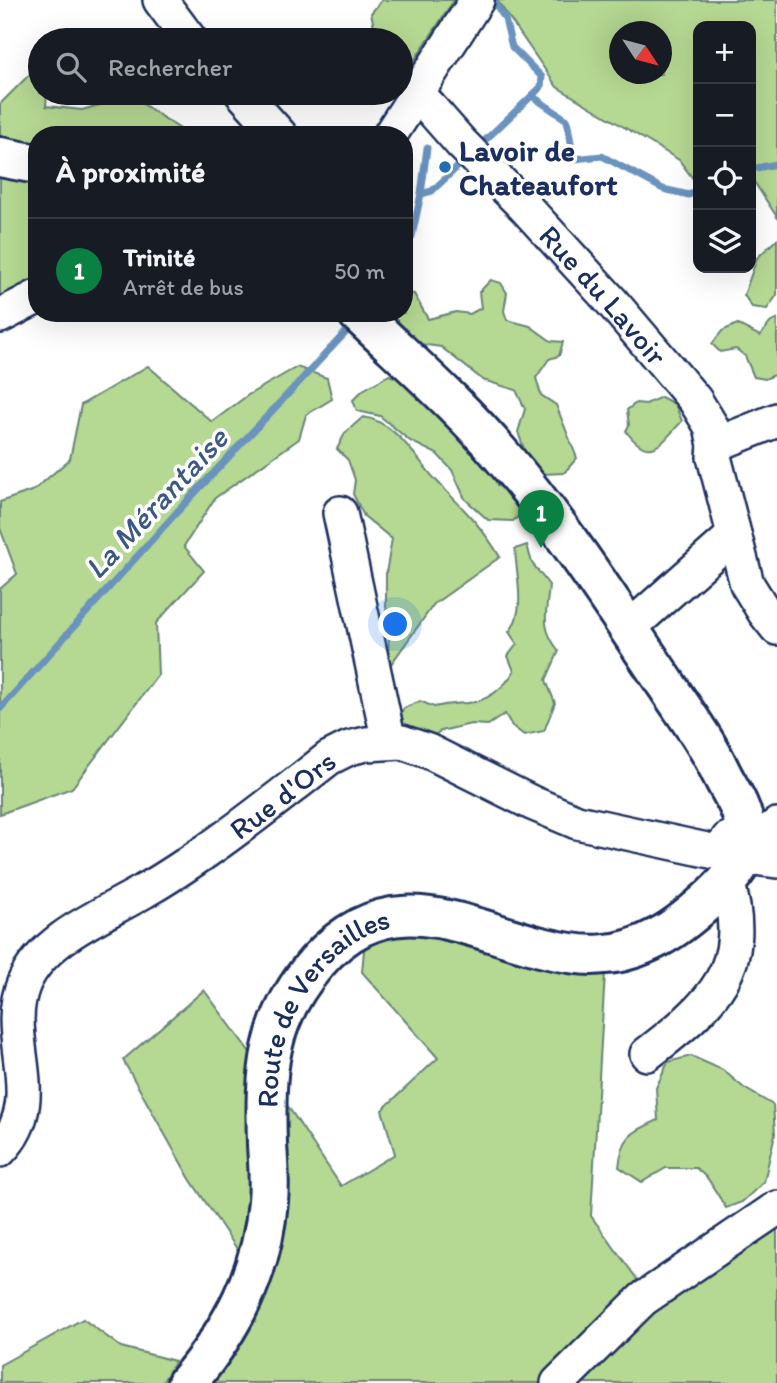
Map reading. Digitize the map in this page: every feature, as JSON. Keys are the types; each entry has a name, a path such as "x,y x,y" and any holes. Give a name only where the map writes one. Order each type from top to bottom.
{"main road":[{"path":"0,158 28,163"},
{"path":"367,322 503,457 556,523 709,748 726,782 730,814 746,855"},
{"name":"Route de Versailles","path":"187,1383 222,1338 255,1272 269,1197 265,1099 270,1046 289,1001 319,960 339,942 368,924 383,918 419,915 458,921 558,951 604,955 657,939 683,920 746,855"}],"street":[{"path":"160,0 181,28"},
{"path":"413,99 476,1"},
{"name":"Rue du Lavoir","path":"417,93 612,302 705,415 715,445 714,457 747,584 777,628"},
{"path":"253,105 272,126"},
{"path":"396,126 409,105"},
{"path":"0,316 28,302"},
{"path":"715,445 777,420"},
{"path":"340,513 388,742"},
{"path":"628,629 734,536"},
{"name":"Rue d'Ors","path":"0,1150 14,1134 22,1111 24,1086 17,1004 23,983 36,962 75,931 147,890 204,852 329,758 349,748 375,742 402,742 428,751 542,808 577,822 746,855"},
{"path":"647,1054 692,1019 708,1002 729,966 735,948 734,905 746,855"},
{"path":"558,1383 642,1299 777,1208"}],"green space":[{"path":"382,0 454,0 413,62 413,28 374,28 371,13"},
{"path":"497,0 777,0 777,217 756,185 756,21 693,21 693,179 679,160 557,87"},
{"path":"28,76 28,105 82,110 100,105 144,105 176,126 28,126 28,291 0,305 0,104"},
{"path":"777,239 777,295 767,309 752,307 744,295 752,273 756,273 757,258"},
{"path":"491,280 501,283 507,293 504,311 507,320 530,326 551,341 563,342 559,356 549,359 536,378 541,395 556,405 577,458 564,473 543,474 528,460 518,432 525,409 516,390 483,380 441,347 420,344 391,322 413,322 413,294 428,319 456,312 470,314 481,308 479,292"},
{"path":"777,319 777,374 765,379 754,377 745,356 736,349 720,352 712,344 722,331 737,324 760,336 770,323"},
{"path":"148,366 212,422 248,395 297,367 327,378 332,399 306,415 299,439 215,498 184,546 204,571 156,623 158,675 72,788 0,814 0,589 17,574 0,528 0,502 34,490 70,459 81,405"},
{"path":"389,375 424,388 424,404 495,468 497,486 515,490 529,507 513,521 488,520 465,499 452,470 437,454 410,441 380,416 357,411 353,400 363,390"},
{"path":"661,397 675,404 682,421 655,447 642,447 626,431 629,425 627,410 636,403 646,404"},
{"path":"363,417 384,425 403,441 477,524 500,557 434,604 391,664 388,658 386,573 392,539 364,516 353,494 355,480 348,460 337,449 345,433"},
{"path":"527,545 532,563 549,585 547,627 559,651 546,680 555,703 544,731 524,735 512,726 505,714 488,725 471,724 441,731 421,743 406,741 401,713 404,708 420,701 434,707 482,700 501,687 514,671 508,656 517,644 509,632 518,613 519,603 515,549"},
{"path":"434,931 605,973 591,1216 637,1279 622,1303 542,1383 207,1383 283,1099 341,1186 395,1154 382,1110 438,1058 362,972 365,939"},
{"path":"204,990 258,1063 252,1225 243,1258 190,1179 123,1060"},
{"path":"691,1056 723,1070 744,1088 773,1105 775,1134 764,1182 742,1202 726,1208 708,1179 696,1168 666,1168 642,1182 619,1167 623,1148 630,1137 658,1120 656,1088 668,1062"},
{"path":"777,1223 777,1383 577,1383 621,1338 693,1279"},
{"path":"83,1319 121,1347 175,1361 162,1383 0,1383 0,1365"}],"waterway":[{"name":"La Mérantaise","path":"477,148 541,87 542,77 512,47 505,19 493,0"},
{"name":"La Mérantaise","path":"532,96 567,120 574,159 602,156 663,189 689,195 693,193"},
{"path":"421,194 427,148"},
{"name":"La Mérantaise","path":"413,231 421,194 432,191 466,159"},
{"name":"La Mérantaise","path":"756,168 777,164"},
{"name":"La Mérantaise","path":"0,709 176,513 348,330"}],"place":[{"name":"Lavoir de Chateaufort","path":"445,167"},
{"name":"Trinité","path":"541,548"}]}
